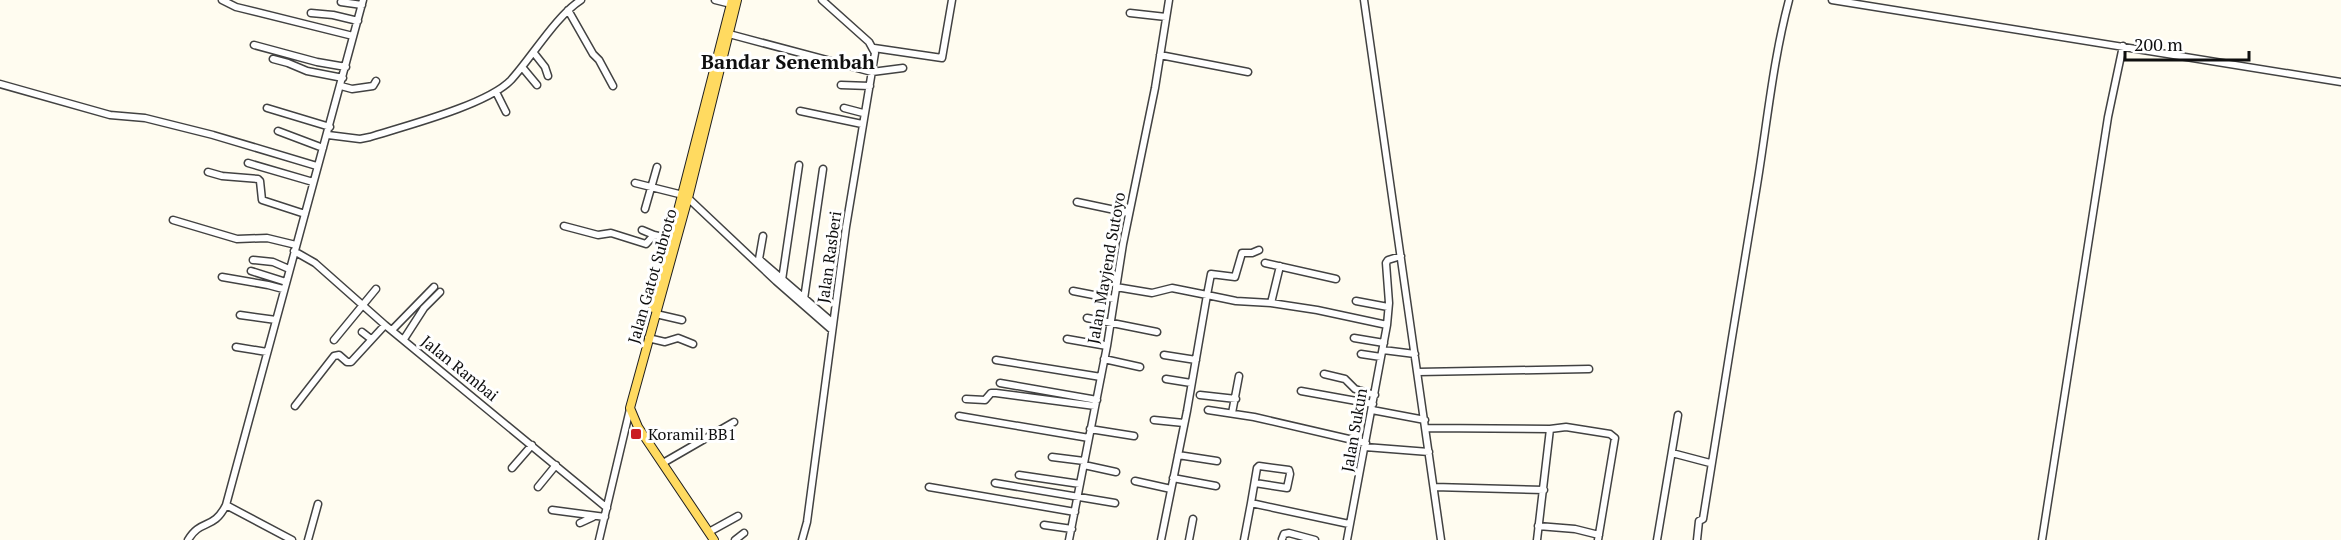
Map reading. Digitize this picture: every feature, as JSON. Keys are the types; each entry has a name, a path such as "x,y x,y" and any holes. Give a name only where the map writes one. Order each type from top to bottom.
{"main road":[{"name":"Jalan Gatot Subroto","path":"630,408 729,34 733,1"},
{"path":"649,337 651,318 671,239 685,197 733,1"},
{"path":"630,408 634,420 714,540"}],"street":[{"path":"222,0 236,7 354,36"},
{"path":"328,135 349,138 370,137 453,110 496,92 510,81 568,10 580,0"},
{"path":"716,0 733,1"},
{"path":"822,0 874,48 942,58 952,0"},
{"name":"Jalan Mayjend Sutoyo","path":"1069,540 1107,346 1168,0"},
{"path":"1364,0 1441,540"},
{"path":"1697,540 1699,521 1703,519 1710,463 1734,338 1769,110 1789,0"},
{"path":"1832,0 2341,82"},
{"path":"188,540 197,528 217,520 226,505 283,289 317,166 328,135 363,3 341,2"},
{"path":"568,10 593,54 600,60 613,86"},
{"path":"311,13 358,21"},
{"path":"1130,13 1166,17"},
{"path":"729,34 872,72 903,68"},
{"path":"254,45 317,62 346,67"},
{"path":"2042,540 2108,117 2123,46"},
{"name":"Jalan Rasberi","path":"802,540 807,522 874,48"},
{"path":"534,53 545,67 548,76"},
{"path":"1160,55 1248,72"},
{"path":"273,59 307,71 343,78"},
{"path":"522,67 537,85"},
{"path":"341,86 367,88 373,86 376,81"},
{"path":"0,84 110,115 145,118 213,135 317,166"},
{"path":"841,86 870,87"},
{"path":"496,92 506,112"},
{"path":"267,108 330,127"},
{"path":"844,108 863,113"},
{"path":"800,111 862,124"},
{"path":"278,131 323,148"},
{"path":"248,163 313,182"},
{"path":"782,280 799,165"},
{"path":"645,209 657,167"},
{"path":"804,299 823,169"},
{"path":"208,172 222,176 258,179 262,200 305,214"},
{"path":"635,183 685,197 833,327"},
{"path":"1077,202 1129,213"},
{"name":"Jalan Rambai","path":"173,220 237,239 267,238 295,248 607,508"},
{"path":"564,226 598,235 611,233 646,244 654,235"},
{"path":"642,230 671,239"},
{"path":"763,236 759,259 833,327"},
{"path":"1161,540 1211,274 1235,277 1242,253 1259,250"},
{"name":"Jalan Sukun","path":"1348,540 1349,524 1387,325 1386,263 1388,260 1401,256"},
{"path":"253,260 273,262 290,269"},
{"path":"1265,262 1336,279"},
{"path":"1270,303 1280,266"},
{"path":"251,271 286,282"},
{"path":"222,278 283,289"},
{"path":"392,330 434,287"},
{"path":"1116,287 1152,293 1172,288 1236,301 1270,303 1387,325"},
{"path":"334,340 376,289"},
{"path":"1073,291 1114,299"},
{"path":"404,339 424,308 440,292"},
{"path":"1356,301 1388,307"},
{"path":"656,314 682,320"},
{"path":"240,315 276,321"},
{"path":"1087,318 1157,332"},
{"path":"295,406 334,356 339,355 347,362 351,362 386,325"},
{"path":"362,332 371,339"},
{"path":"649,337 665,342 678,338 693,344"},
{"path":"1354,338 1383,350 1415,354"},
{"path":"1066,339 1107,346"},
{"path":"236,347 267,352"},
{"path":"1361,354 1383,350"},
{"path":"1164,355 1196,360"},
{"path":"1104,359 1140,367"},
{"path":"996,360 1101,377"},
{"path":"1418,372 1589,369"},
{"path":"1324,374 1345,379 1355,389 1374,395"},
{"path":"1232,413 1239,376"},
{"path":"1166,379 1191,383"},
{"path":"1000,383 1096,403"},
{"path":"1301,391 1425,420"},
{"path":"966,399 985,400 991,393 996,393 1096,403"},
{"path":"1200,395 1236,399"},
{"path":"599,540 630,408"},
{"path":"1208,410 1232,413 1365,445 1429,452"},
{"path":"1658,540 1678,415"},
{"path":"958,417 1089,438"},
{"path":"1154,420 1184,423"},
{"path":"663,463 734,422"},
{"path":"1426,428 1550,429 1566,427 1610,434 1615,438 1599,538 1575,529 1538,526"},
{"path":"1090,429 1134,436"},
{"path":"1537,540 1550,429"},
{"path":"512,468 532,445"},
{"path":"1672,453 1710,463"},
{"path":"1178,455 1217,461"},
{"path":"1052,457 1116,472"},
{"path":"538,487 556,465"},
{"path":"1244,540 1257,468 1261,466 1290,472 1287,488 1255,483"},
{"path":"1019,475 1080,484"},
{"path":"1173,478 1216,486"},
{"path":"1135,481 1171,489"},
{"path":"995,483 1078,495 1114,503"},
{"path":"929,487 1074,512"},
{"path":"1434,487 1544,490"},
{"path":"1251,502 1349,524"},
{"path":"308,540 318,504"},
{"path":"226,505 292,540"},
{"path":"552,510 605,517"},
{"path":"580,523 593,516"},
{"path":"709,532 738,516"},
{"path":"1189,540 1193,519"},
{"path":"1044,525 1072,529"},
{"path":"735,540 744,533"},
{"path":"1282,539 1286,533 1315,540"}],"place":[{"name":"Koramil BB1","path":"636,434"}],"district":[{"name":"Bandar Senembah","path":"788,62"}]}
